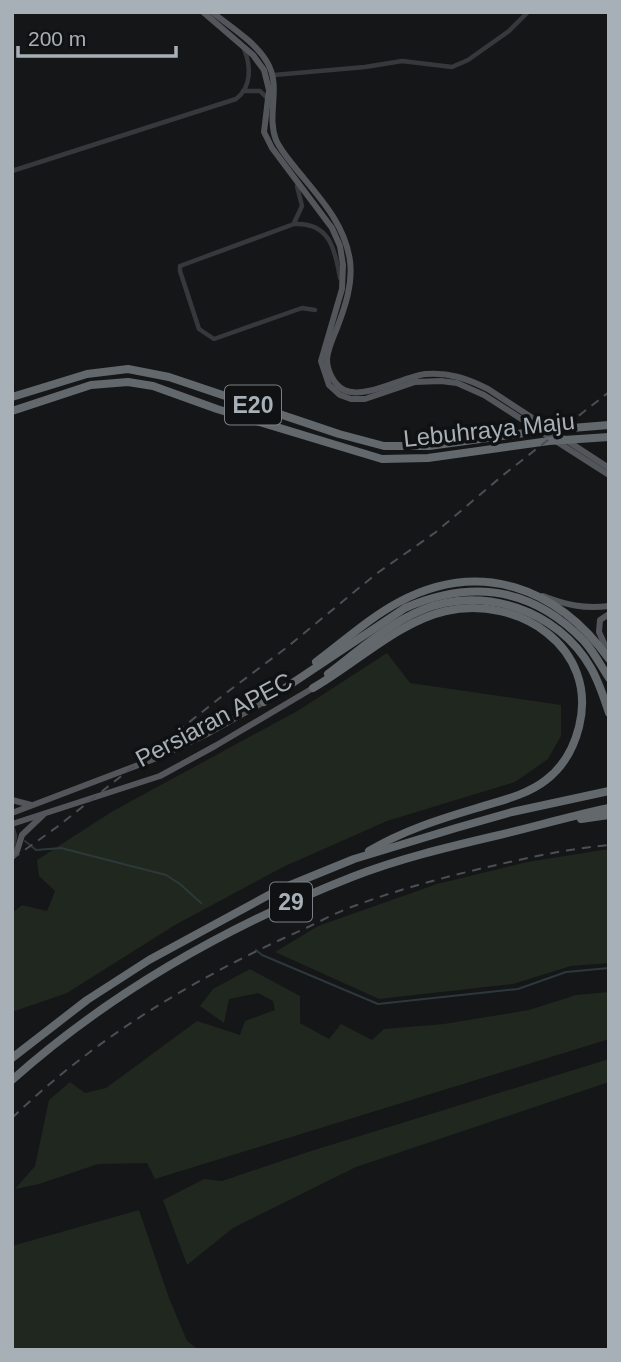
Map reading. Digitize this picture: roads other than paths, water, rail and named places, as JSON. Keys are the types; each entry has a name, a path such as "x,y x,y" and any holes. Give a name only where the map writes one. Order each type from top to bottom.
{"highway":[{"name":"Lebuhraya Maju","path":"12,397 87,374 128,369 169,377 339,434 384,446 429,446 606,425"},
{"name":"Lebuhraya Maju","path":"12,411 91,385 128,382 153,386 382,459 428,458 498,447 607,437"},
{"path":"264,702 387,609 425,590 467,582 489,583 528,591 565,611 609,656"},
{"path":"264,702 405,608 429,598 469,590 514,596 559,618 586,643 609,678"},
{"path":"313,688 343,662 421,610 446,603 480,600 505,604 530,613 578,649 591,667 609,713"},
{"path":"313,688 400,630 423,618 447,611 473,608 511,613 542,628 566,653 578,679 582,716 576,741 563,763 546,780 508,799 389,838 354,859"},
{"name":"29","path":"12,1058 87,1000 149,960 278,890 354,859 512,812 609,791"},
{"name":"29","path":"12,1080 39,1056 97,1013 158,973 235,930 354,876 460,844 609,808"},
{"path":"518,830 609,815"}],"main road":[{"path":"203,12 243,45 264,70 268,100 264,132 332,228 342,254 342,289 321,361 329,385 340,395 351,399 365,399 415,382 457,383 484,395 609,475"},
{"path":"212,12 255,47 265,59 274,75 275,93 271,118 277,143 338,223 350,261 351,276 327,362 334,381 344,390 354,392 364,392 413,376 428,374 443,374 471,381 488,389 609,468"},
{"path":"528,591 569,606 609,606"},
{"path":"609,614 600,620 599,632 609,656"},
{"name":"Persiaran APEC","path":"12,824 160,776 313,688"},
{"name":"Persiaran APEC","path":"12,813 154,759 209,733 264,702"},
{"path":"12,800 33,805"},
{"path":"12,858 22,835 44,813"}],"street":[{"path":"274,75 402,61 452,67 468,61 509,31 528,12"},
{"path":"12,171 236,99 243,92 249,72 243,45"},
{"path":"243,92 260,91 268,100"},
{"path":"284,163 302,199 303,206 294,224"},
{"path":"315,310 302,308 214,339 204,335 199,329 180,266 294,224 312,224 325,234 335,257 342,289"},
{"path":"12,824 15,835 12,852"}],"waterway":[{"path":"25,841 36,850 61,848 166,875 201,903"},
{"path":"256,950 262,955 378,1004 518,989 566,972 609,968"}],"railway":[{"path":"12,859 57,827 286,648 376,574 436,532 609,392"},
{"path":"12,1118 78,1061 150,1011 225,967 350,907 464,873 544,855 609,845"}]}
